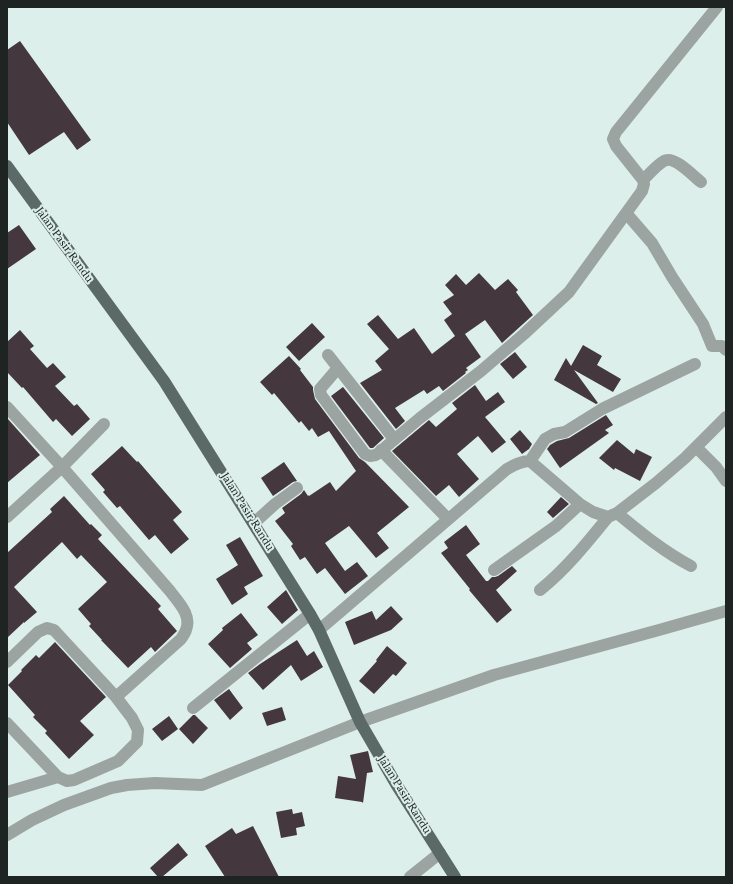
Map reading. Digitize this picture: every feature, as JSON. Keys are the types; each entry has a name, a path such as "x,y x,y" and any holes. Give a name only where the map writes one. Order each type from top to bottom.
{"main road":[{"name":"Jalan Pasir Randu","path":"7,166 164,381 254,523 319,630 360,722 396,784 455,877"}],"street":[{"path":"338,368 320,389 321,395 365,454 370,456 376,455 420,418 481,371 569,292 642,190 644,184 643,180 616,146 613,139 616,132 717,7"},
{"path":"643,180 665,160 670,159 678,162 701,182"},
{"path":"626,213 652,243 672,278 703,324 712,346 722,346 726,350"},
{"path":"328,355 394,439"},
{"path":"530,461 543,442 554,434 565,432 602,408 695,364"},
{"path":"7,408 170,591 183,609 188,619 186,629 181,639 116,697"},
{"path":"540,590 565,567 612,515 656,483 685,458 726,417"},
{"path":"7,517 62,468 104,424"},
{"path":"696,447 716,467 726,481"},
{"path":"381,450 448,519"},
{"path":"319,630 507,469 526,461 530,461 580,504 593,512 612,515 636,528 678,559 691,566"},
{"path":"254,523 275,504 297,488"},
{"path":"494,570 556,526 580,504"},
{"path":"7,835 32,820 64,805 111,788 151,783 202,785 360,722 494,675 726,611"},
{"path":"193,708 310,614"},
{"path":"7,662 38,632 47,628 54,630 116,697 132,718 138,730 137,742 118,761 74,780 67,781 58,778 7,723"},
{"path":"7,792 58,778"},
{"path":"410,877 440,853"}],"building":[{"path":"20,41 91,140 77,150 64,132 29,155 7,122 7,50"},
{"path":"19,225 36,249 7,269 7,233"},
{"path":"479,273 495,290 508,279 518,290 516,292 533,315 502,343 485,320 465,334 481,357 466,368 468,370 465,372 466,373 443,391 439,386 427,394 424,390 395,408 405,421 396,429 360,383 382,370 375,361 389,349 367,324 378,315 398,339 414,328 432,354 455,336 444,320 452,314 443,302 454,295 445,285 456,274 466,285"},
{"path":"312,323 325,337 299,361 286,347"},
{"path":"20,330 34,346 30,349 47,368 53,363 66,377 55,386 74,406 77,404 90,419 72,436 56,419 53,422 23,387 22,388 7,372 7,342"},
{"path":"583,345 602,356 597,365 621,379 613,392 574,370 598,403 596,404 554,380 566,358 571,366"},
{"path":"515,352 527,367 513,379 500,364"},
{"path":"289,356 301,369 300,370 313,387 315,399 359,458 365,462 409,507 377,533 389,548 376,558 349,526 325,543 345,571 357,562 368,576 345,594 325,568 317,574 305,557 300,560 291,546 293,544 275,521 285,513 282,508 304,490 309,496 330,482 336,491 356,471 329,431 318,437 312,428 309,431 301,421 299,423 274,393 272,395 260,382"},
{"path":"475,385 486,401 498,392 505,402 485,417 506,442 492,453 478,436 457,454 479,479 459,497 449,485 436,496 392,451 429,420 436,427 457,409 452,403"},
{"path":"343,387 384,438 373,448 370,448 331,396"},
{"path":"606,415 613,425 605,430 609,433 560,468 547,449 550,445 557,441 569,438"},
{"path":"7,418 40,455 7,483"},
{"path":"520,430 532,444 529,449 522,454 510,439"},
{"path":"617,440 634,454 636,449 652,457 640,481 615,468 614,470 599,458"},
{"path":"122,446 137,462 138,461 182,512 173,520 189,539 171,554 155,535 149,540 120,506 117,508 103,492 105,490 91,474"},
{"path":"284,462 297,481 293,482 273,496 261,478"},
{"path":"64,496 90,525 91,524 102,535 98,539 161,606 158,609 177,631 155,652 151,647 128,668 89,626 91,624 78,609 107,582 81,555 77,559 62,542 14,587 37,612 7,638 7,553 52,512 50,509"},
{"path":"561,497 569,504 553,518 547,512"},
{"path":"466,525 480,544 466,555 486,581 492,577 498,576 512,566 517,571 496,590 512,610 497,623 469,590 470,589 441,553 448,548 444,542"},
{"path":"240,537 263,576 244,587 248,594 232,605 216,579 238,565 226,545"},
{"path":"286,590 298,610 282,624 267,607"},
{"path":"391,606 403,619 391,630 354,645 345,622 372,611 376,620"},
{"path":"241,613 258,635 247,643 252,649 230,668 208,644 223,630 222,628"},
{"path":"297,640 307,656 314,651 323,667 301,681 291,665 263,690 248,673"},
{"path":"55,642 106,697 80,721 94,735 69,759 45,733 47,731 33,717 35,715 8,685 36,655 39,658"},
{"path":"387,646 407,663 396,676 393,674 374,694 359,681 377,661 376,660"},
{"path":"229,689 243,708 230,720 214,700"},
{"path":"282,707 286,720 267,726 262,713"},
{"path":"193,715 195,715 208,728 193,744 179,729"},
{"path":"169,716 178,729 162,741 152,729"},
{"path":"368,751 373,772 367,773 363,803 335,798 338,776 356,779 350,755"},
{"path":"292,809 293,814 302,812 305,826 296,828 297,835 281,838 276,812"},
{"path":"253,826 279,877 225,877 205,846 232,828 236,834"},
{"path":"178,843 188,855 162,877 158,877 150,868"}]}
